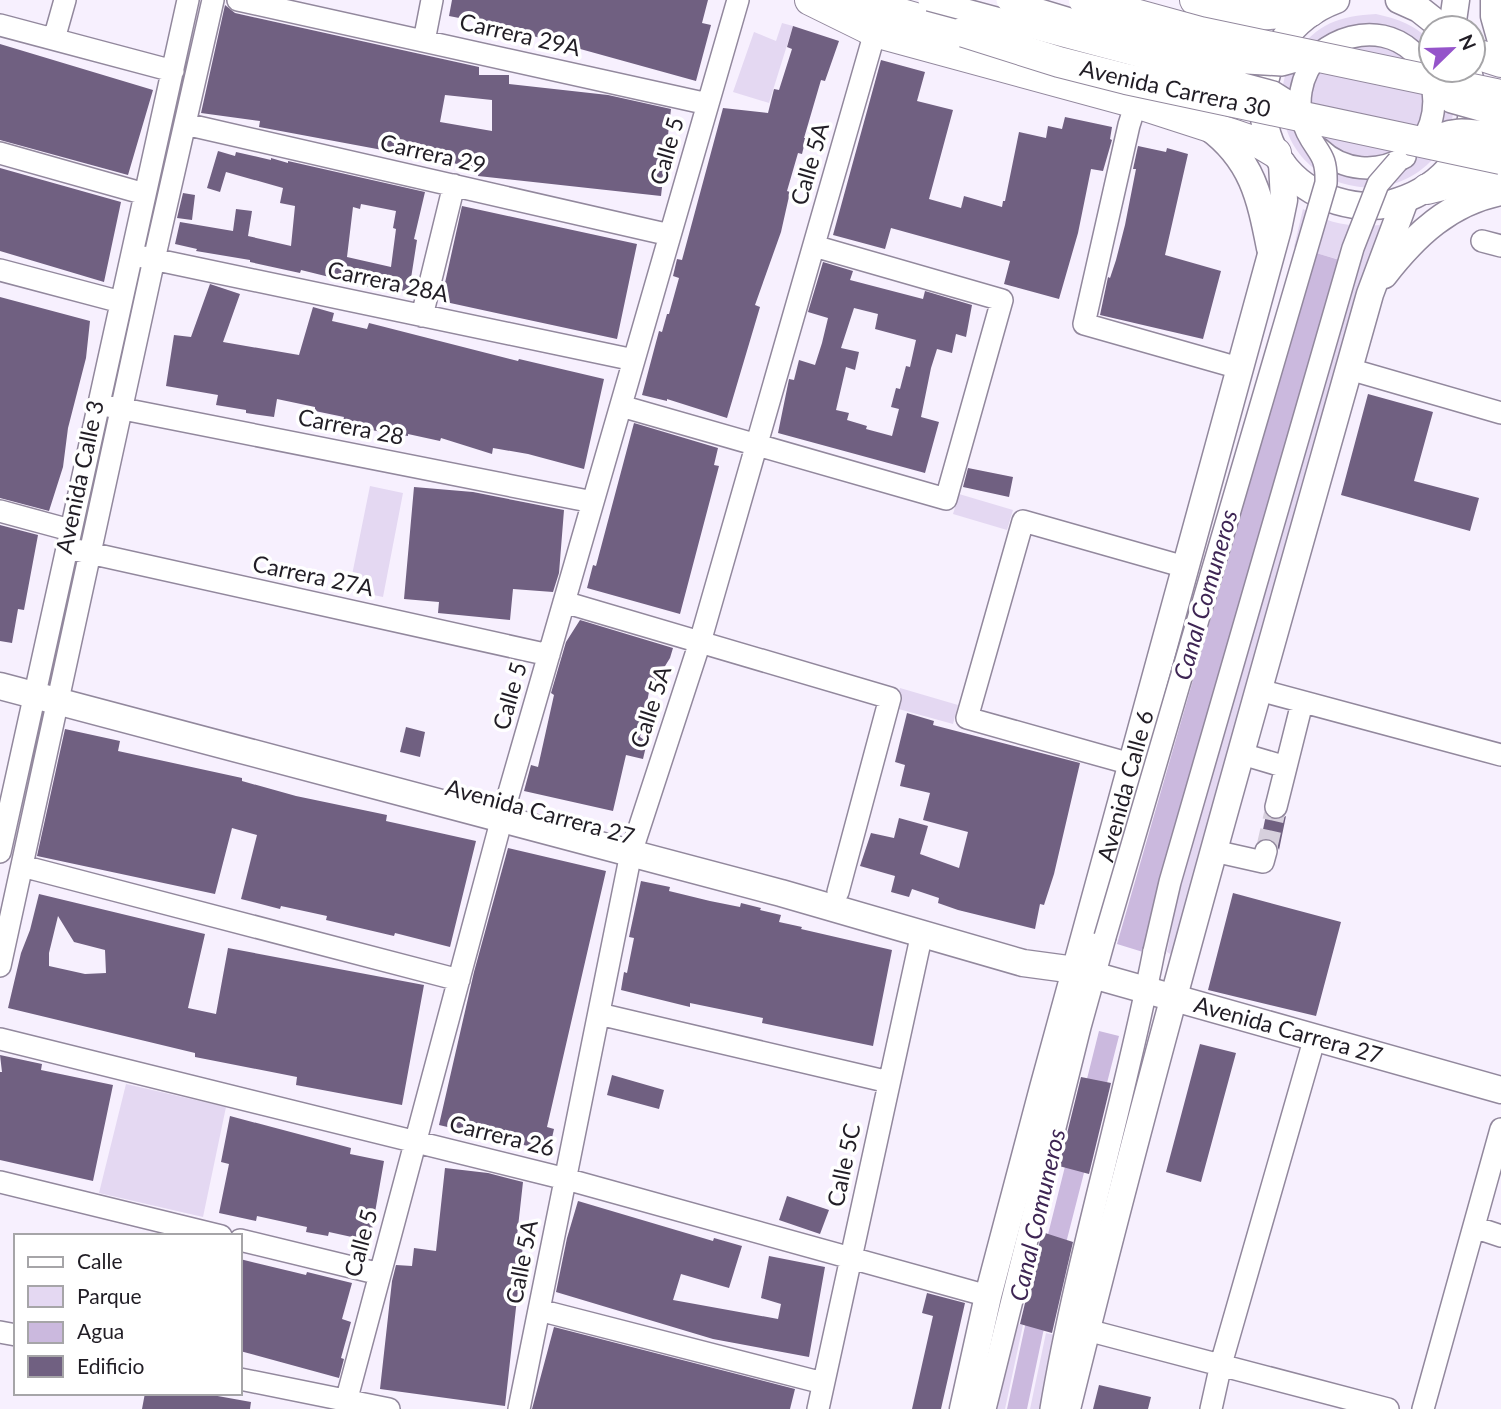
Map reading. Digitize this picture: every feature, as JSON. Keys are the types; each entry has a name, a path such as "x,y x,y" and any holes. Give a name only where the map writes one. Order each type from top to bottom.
{"highway":[{"path":"810,0 876,32 1136,103 1261,144 1279,158"},
{"name":"Avenida Carrera 30","path":"853,0 1126,79 1501,159"},
{"path":"1084,0 1200,32 1501,95"},
{"path":"1195,0 1246,4 1257,15 1323,6"},
{"path":"1416,195 1459,181 1501,181"}],"main road":[{"path":"1399,0 1425,14"},
{"path":"1494,0 1494,16 1501,41"},
{"path":"1323,6 1290,28 1275,50 1265,75 1262,102 1266,128 1279,158 1301,183 1325,198 1351,206 1379,206 1416,195 1452,165 1468,134 1473,100 1470,84"},
{"path":"1208,127 1233,147 1250,175 1264,218 1270,253"},
{"name":"Avenida Calle 6","path":"963,1409 988,1296 1084,973 1131,764 1284,200 1279,158"},
{"path":"1370,293 1404,250 1437,220 1472,201 1501,192"},
{"path":"1067,1409 1124,1177 1370,293 1416,195"},
{"name":"Avenida Carrera 27","path":"0,668 48,690 633,846 781,893 1023,963 1084,973 1501,1090"},
{"name":"Avenida Carrera 27","path":"0,686 48,690"},
{"name":"Avenida Carrera 27","path":"633,846 838,892 1028,948 1084,973"}],"street":[{"path":"54,39 65,0"},
{"name":"Avenida Calle 3","path":"0,966 22,866 68,539 188,0"},
{"name":"Avenida Calle 3","path":"0,852 90,554 213,0"},
{"name":"Carrera 29A","path":"239,0 708,104"},
{"path":"424,41 432,0"},
{"name":"Calle 5","path":"345,1405 504,811 738,0"},
{"path":"929,0 1273,92 1292,104 1320,149 1337,162 1361,169 1377,168 1398,161"},
{"path":"1007,0 1136,39 1230,62 1282,65 1320,53"},
{"path":"0,25 173,71"},
{"name":"Calle 5A","path":"519,1409 633,846 700,642 876,32"},
{"path":"1301,115 1300,100 1308,69 1320,53 1333,43 1350,36 1384,36 1401,43 1417,57"},
{"path":"1419,145 1433,116 1432,84"},
{"path":"1435,84 1451,102 1501,116"},
{"path":"1136,103 1084,324 1239,368"},
{"name":"Carrera 29","path":"185,124 670,234"},
{"path":"1051,1409 1062,1343 1138,1033 1173,870 1353,248 1378,184 1398,161 1433,136 1453,129 1501,135"},
{"path":"985,1409 1084,973 1105,937 1326,183 1320,149"},
{"path":"0,153 145,194"},
{"path":"422,316 454,185"},
{"path":"621,406 946,499 1002,300 814,246"},
{"name":"Carrera 28A","path":"132,255 634,360"},
{"path":"0,270 121,302"},
{"path":"1349,369 1501,413"},
{"name":"Carrera 28","path":"99,404 593,502"},
{"name":"Carrera 27A","path":"0,512 68,539 90,554 549,655"},
{"path":"1131,764 967,718 1023,521 1185,567"},
{"path":"564,602 890,698 838,892"},
{"path":"1259,690 1501,755"},
{"path":"1276,807 1302,703"},
{"path":"1241,754 1286,768"},
{"path":"1214,851 1263,862 1266,851"},
{"path":"22,866 458,980"},
{"name":"Calle 5C","path":"818,1409 922,933"},
{"path":"599,1014 889,1082"},
{"path":"1211,1409 1221,1364 1315,1037"},
{"name":"Carrera 26","path":"0,1038 566,1179 988,1296"},
{"path":"1423,1409 1501,1129"},
{"path":"0,1182 213,1234"},
{"path":"1474,1227 1501,1236"},
{"path":"242,1240 380,1274"},
{"path":"539,1310 823,1383"},
{"path":"1087,1330 1221,1364 1348,1404 1388,1409"},
{"path":"242,1379 345,1405 388,1409"}],"green space":[{"path":"1376,14 1417,30 1417,84 1441,84 1455,103 1442,148 1417,173 1393,184 1368,187 1343,183 1320,173 1301,156 1288,133 1282,98 1284,78 1289,66 1312,35 1330,23"},
{"path":"782,23 793,26 769,103 733,92 754,32 776,41"},
{"path":"1303,209 1340,223 1380,225 1172,955 1167,952 1181,879 1355,264 1294,247"},
{"path":"370,486 403,493 383,597 349,590"},
{"path":"959,494 1013,510 1007,530 953,514"},
{"path":"900,688 958,705 953,724 895,708"},
{"path":"126,1084 226,1107 203,1217 99,1193"},
{"path":"1014,1323 1023,1325 1005,1409 993,1409"},
{"path":"1046,1333 1055,1335 1041,1409 1030,1409"}],"water":[{"path":"1316,253 1343,261 1143,952 1117,944"},
{"path":"1099,1031 1119,1036 1043,1333 1027,1409 1007,1409 1025,1326"}],"building":[{"path":"452,0 708,0 702,23 711,25 696,81 490,24 449,16"},
{"path":"225,5 235,13 479,67 479,75 509,75 509,84 608,95 671,109 661,196 478,176 479,168 259,127 260,121 201,113","holes":["445,95 492,100 492,131 440,122"]},
{"path":"793,26 839,41 825,81 821,80 802,154 798,153 787,191 790,192 781,232 755,305 760,307 727,418 667,399 642,395 659,331 662,332 669,314 679,278 673,276 677,259 682,260 723,108 768,113 774,89 779,90 792,49 787,47"},
{"path":"0,44 153,90 128,175 0,140"},
{"path":"881,60 925,72 917,101 953,110 929,199 961,208 964,196 1002,207 1019,132 1046,138 1048,126 1062,129 1065,117 1112,127 1112,140 1103,171 1091,169 1078,233 1059,299 1004,284 1010,261 891,228 885,249 833,235"},
{"path":"1138,146 1166,152 1167,148 1188,154 1165,255 1221,271 1203,339 1100,315 1108,277 1110,278 1116,260 1125,225"},
{"path":"218,151 235,156 236,152 288,161 425,192 414,239 417,240 409,291 378,289 301,270 300,273 250,260 196,251 197,249 175,244 180,222 233,231 236,209 252,211 248,236 291,246 295,206 280,203 283,188 226,172 220,192 207,188","holes":["361,204 396,211 391,267 347,257 353,207 360,209"]},
{"path":"0,168 121,202 104,282 0,251"},
{"path":"183,193 195,195 192,220 177,218"},
{"path":"462,206 637,244 617,339 441,301"},
{"path":"823,262 853,271 850,280 923,299 925,291 972,305 966,337 956,334 952,353 937,349 931,368 921,417 939,422 925,473 778,433 789,379 794,380 799,360 815,365 822,343 828,318 808,312","holes":["854,308 878,314 875,329 916,340 910,367 906,366 900,389 896,388 891,407 899,409 892,436 866,429 867,426 847,420 849,413 836,410 846,367 855,370 859,352 841,348"]},
{"path":"210,284 240,294 223,342 299,355 313,307 334,313 332,321 367,329 369,323 518,361 519,359 604,379 584,469 528,454 493,448 492,454 441,438 440,441 342,424 344,417 315,411 315,407 277,399 274,417 246,413 246,410 216,405 218,395 166,386 174,335 191,337"},
{"path":"0,297 90,321 86,358 68,428 63,467 49,511 0,498"},
{"path":"1368,394 1433,412 1414,481 1479,498 1470,531 1341,495"},
{"path":"634,423 718,448 714,465 719,466 680,614 587,588 593,565 596,566"},
{"path":"968,468 1013,477 1009,497 963,487"},
{"path":"414,487 473,492 564,510 559,573 553,592 513,589 510,620 438,613 439,602 404,599"},
{"path":"0,525 38,535 24,610 18,609 12,643 0,641"},
{"path":"580,620 673,648 670,658 649,692 640,737 647,742 643,759 626,755 613,811 524,791 531,765 538,767 554,695 551,693 566,642"},
{"path":"907,713 934,721 933,725 1080,763 1054,874 1044,905 1040,904 1035,929 958,910 938,903 939,898 912,889 909,897 891,892 895,876 860,866 871,833 894,838 899,818 928,826 920,854 959,868 968,832 923,820 930,793 900,786 905,765 895,762"},
{"path":"406,727 425,732 420,757 400,752"},
{"path":"65,729 120,741 118,751 242,778 242,781 296,796 387,815 386,821 476,841 450,947 326,920 327,916 281,906 280,909 241,899 257,835 232,828 215,894 37,856"},
{"path":"1266,815 1273,820 1286,816 1279,850 1275,841 1269,838 1261,839"},
{"path":"508,848 606,871 547,1127 554,1129 549,1151 439,1125 474,972"},
{"path":"641,881 670,887 669,891 710,901 740,907 741,903 761,908 760,910 781,915 779,922 892,950 873,1046 762,1023 763,1018 690,1003 690,1007 621,990 634,938 629,937"},
{"path":"1233,893 1341,922 1316,1016 1208,990"},
{"path":"39,894 205,934 188,1008 216,1014 228,948 424,985 402,1105 296,1085 297,1077 195,1057 195,1053 8,1008 21,953","holes":["58,916 74,942 105,950 106,973 85,974 49,966 49,953"]},
{"path":"1200,1044 1236,1053 1201,1182 1166,1172"},
{"path":"0,1055 42,1064 41,1070 113,1085 93,1181 0,1160"},
{"path":"612,1075 664,1090 659,1109 607,1095"},
{"path":"1081,1077 1111,1083 1089,1174 1059,1166"},
{"path":"230,1116 351,1148 350,1154 384,1161 370,1241 329,1232 328,1236 306,1232 307,1227 257,1216 256,1221 219,1213 229,1164 221,1162"},
{"path":"445,1168 488,1173 523,1182 516,1245 523,1245 505,1406 380,1389 396,1265 412,1266 414,1248 436,1251"},
{"path":"787,1196 829,1210 820,1234 779,1220"},
{"path":"578,1201 713,1241 714,1238 742,1246 729,1288 681,1274 673,1300 778,1319 781,1304 761,1298 769,1256 825,1267 809,1357 713,1339 556,1292"},
{"path":"1042,1232 1073,1242 1052,1333 1020,1324"},
{"path":"242,1259 352,1283 342,1319 351,1322 341,1358 344,1359 339,1378 242,1352"},
{"path":"927,1293 965,1303 941,1409 912,1409 933,1316 922,1313"},
{"path":"554,1327 795,1389 790,1409 532,1409"},
{"path":"1099,1385 1151,1397 1148,1409 1093,1409"},
{"path":"145,1395 212,1395 251,1402 250,1409 142,1409"}],"tunnel":[{"path":"1266,851 1276,807"}],"water label":[{"name":"Canal Comuneros","path":"1206,595"},
{"name":"Canal Comuneros","path":"1038,1215"}]}
